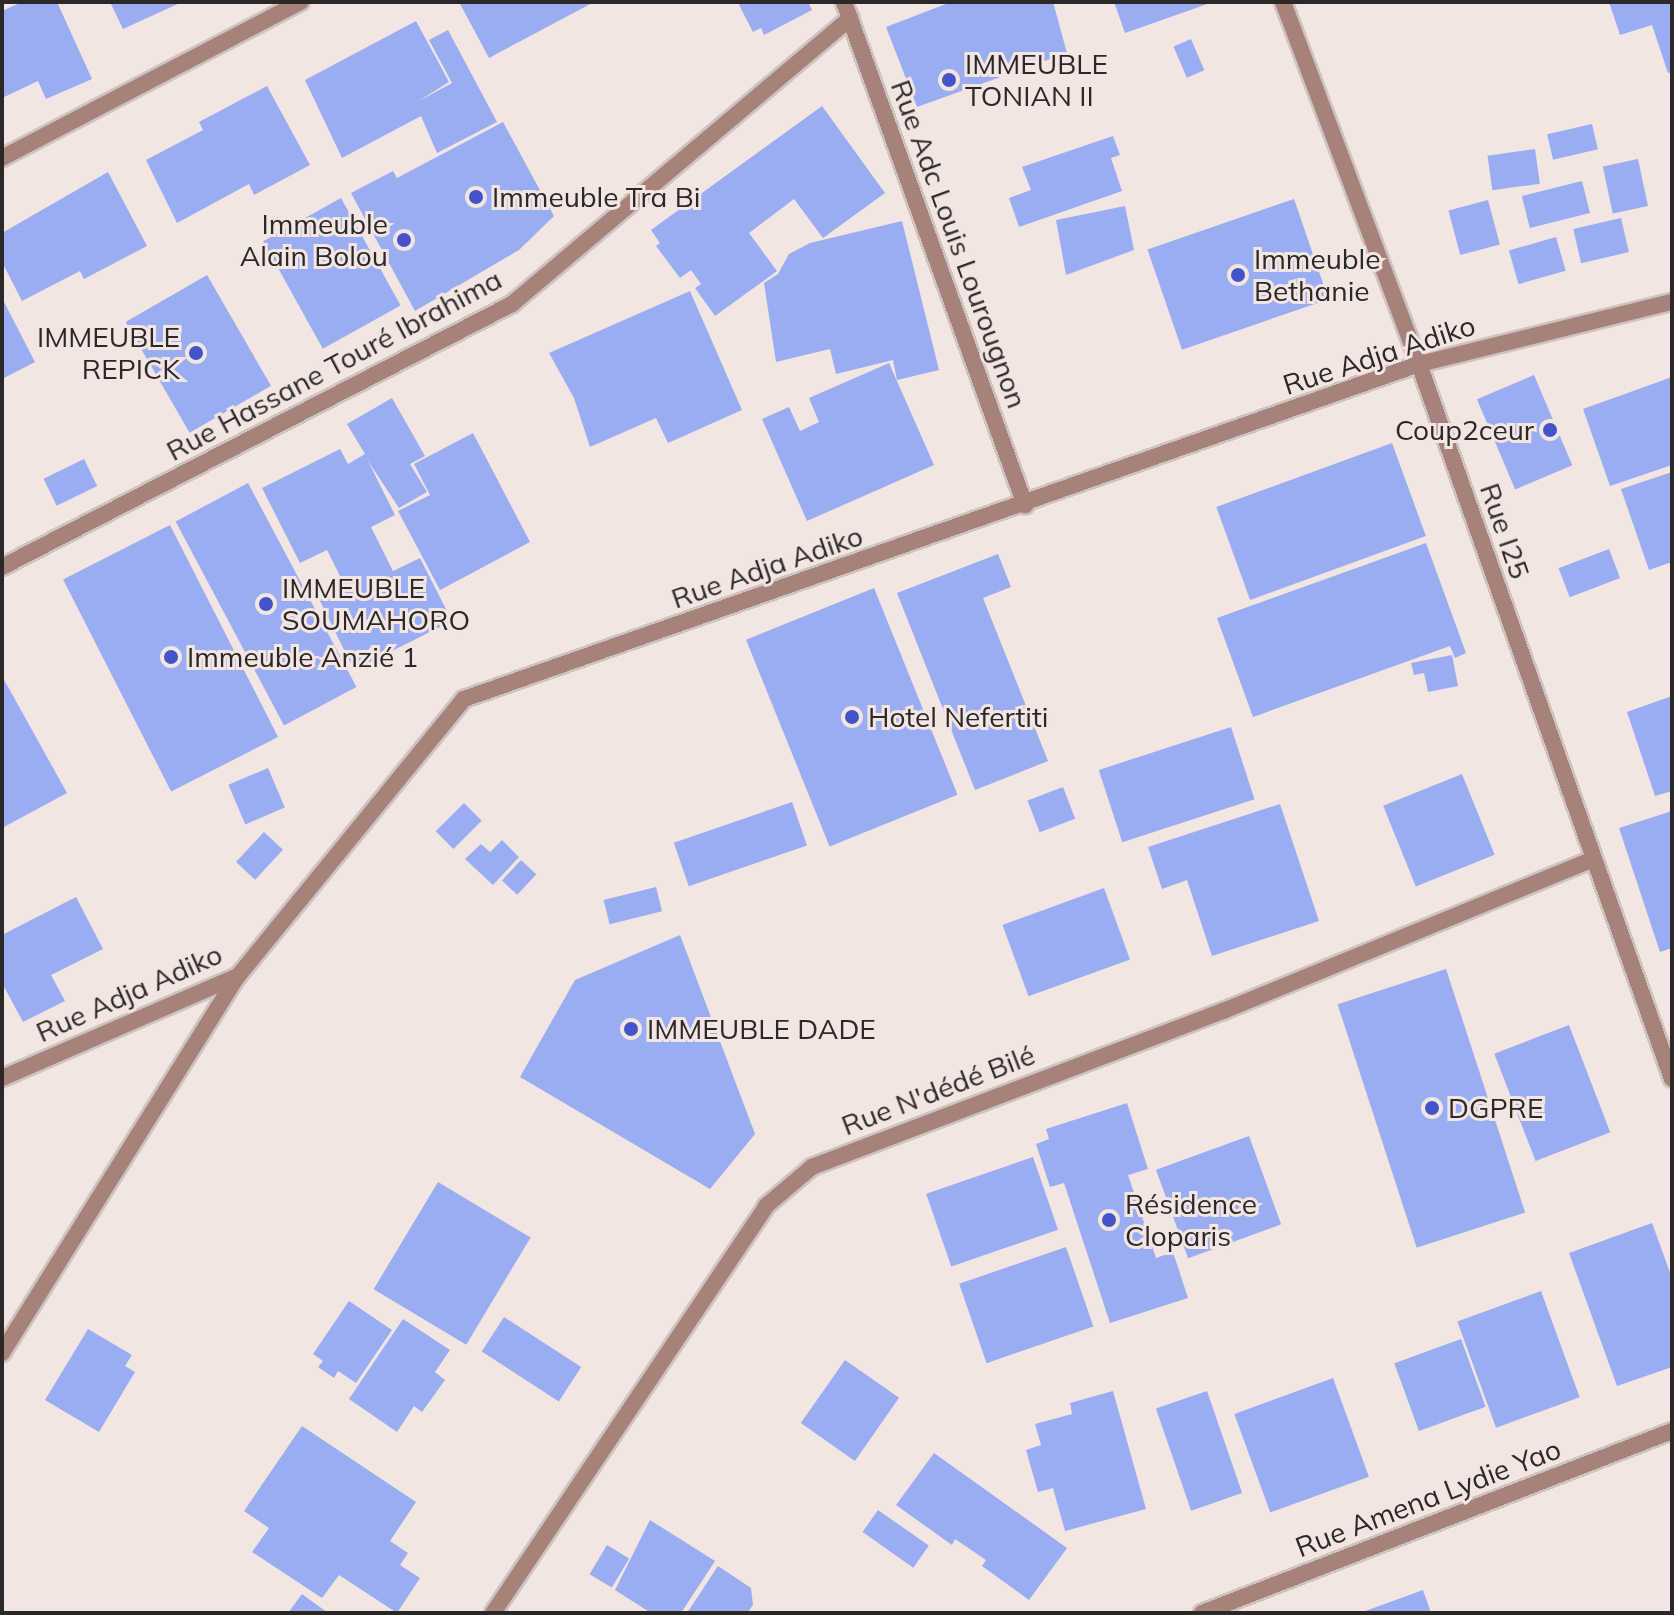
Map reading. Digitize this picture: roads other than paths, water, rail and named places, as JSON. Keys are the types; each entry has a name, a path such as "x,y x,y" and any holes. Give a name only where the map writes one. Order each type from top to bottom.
{"street":[{"path":"2,158 301,2"},
{"name":"Rue I25","path":"1283,2 1419,364 1672,1079"},
{"name":"Rue Adc Louis Lourougnon","path":"847,10 1025,505"},
{"name":"Rue Hassane Touré Ibrahima","path":"2,567 512,304 847,10"},
{"name":"Rue Adja Adiko","path":"2,1078 238,976 464,699 1025,505 1419,364 1672,302"},
{"name":"Rue N'dédé Bilé","path":"493,1613 766,1206 812,1167 1223,1011 1593,859"},
{"path":"2,1353 238,976"},
{"name":"Rue Amena Lydie Yao","path":"1202,1613 1672,1431"}],"place":[{"name":"IMMEUBLE TONIAN II","path":"949,80"},
{"name":"Immeuble Tra Bi","path":"476,197"},
{"name":"Immeuble Alain Bolou","path":"404,240"},
{"name":"Immeuble Bethanie","path":"1238,275"},
{"name":"IMMEUBLE REPICK","path":"196,353"},
{"name":"Coup2ceur","path":"1550,430"},
{"name":"IMMEUBLE SOUMAHORO","path":"266,604"},
{"name":"Immeuble Anzié 1","path":"171,657"},
{"name":"Hotel Nefertiti","path":"852,717"},
{"name":"IMMEUBLE DADE","path":"631,1029"},
{"name":"DGPRE","path":"1432,1108"},
{"name":"Résidence Cloparis","path":"1109,1220"}]}
